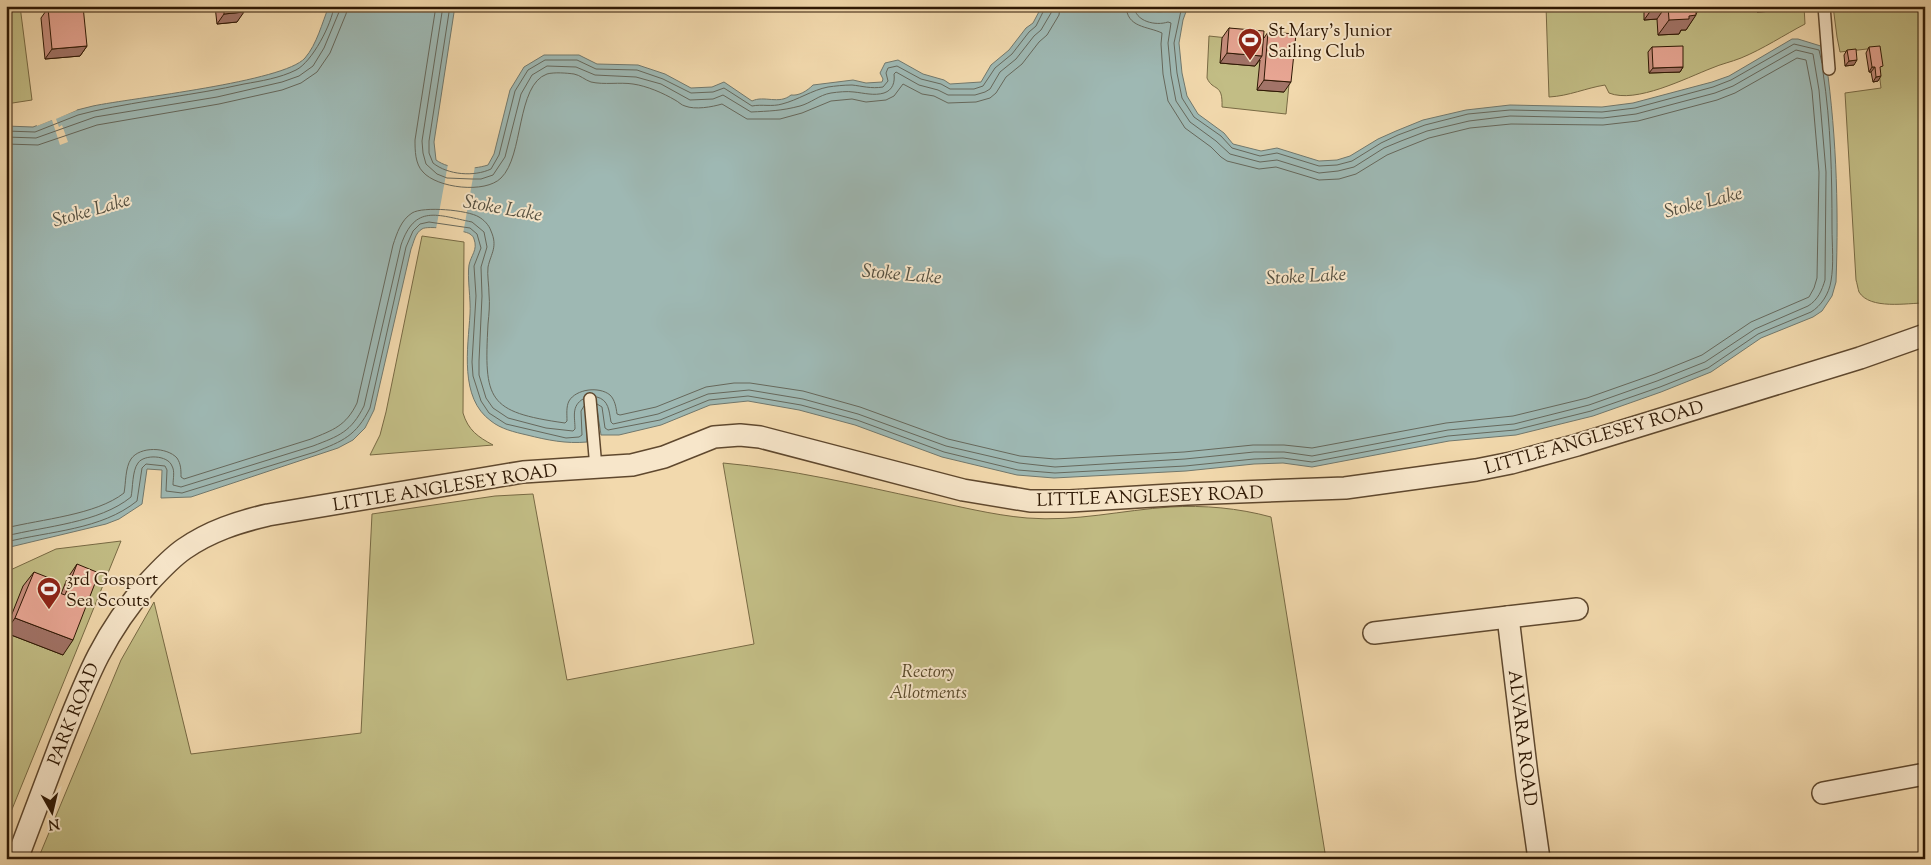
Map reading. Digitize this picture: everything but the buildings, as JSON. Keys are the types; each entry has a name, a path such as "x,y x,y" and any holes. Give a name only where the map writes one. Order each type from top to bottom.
{"street":[{"name":"LITTLE ANGLESEY ROAD","path":"151,580 173,558 194,542 228,526 268,514 523,472 596,468 646,462 714,436 740,435 760,437 963,490 1030,501 1070,501 1344,488 1476,470 1511,463 1577,445 1842,364 1925,335"},
{"name":"PARK ROAD","path":"16,859 92,665 117,622 151,580"},
{"path":"1374,633 1577,609"},
{"name":"ALVARA ROAD","path":"1508,617 1539,859"},
{"path":"1823,793 1925,774"}],"lane":[{"path":"1824,6 1829,69"},
{"path":"590,399 596,468"}],"green space":[{"path":"6,6 20,6 32,100 6,104"},
{"path":"1546,6 1804,6 1805,24 1741,58 1647,93 1620,95 1609,93 1605,85 1549,97"},
{"path":"1833,6 1925,6 1925,303 1880,303 1864,298 1859,292 1856,280 1845,93 1881,88 1876,48 1840,52"},
{"name":"St Mary's Junior Sailing Club","path":"1209,36 1293,45 1286,114 1222,107 1221,94 1207,78"},
{"path":"422,236 464,242 463,413 474,432 493,445 370,455 380,435 386,412"},
{"name":"Rectory Allotments","path":"723,463 799,473 975,510 1027,518 1081,517 1183,506 1234,509 1271,517 1326,859 38,859 121,660 154,602 191,754 361,733 372,514 495,496 533,494 567,680 754,644"},
{"name":"3rd Gosport Sea Scouts","path":"121,541 6,824 6,572 56,549"}],"water":[{"name":"Stoke Lake","path":"329,6 455,6 434,142 436,160 448,166 461,168 475,168 488,165 494,154 510,90 524,67 544,55 579,55 597,64 638,65 665,74 691,88 712,87 724,82 752,101 757,99 777,100 786,98 803,93 813,85 853,80 866,83 882,82 883,79 880,73 885,63 898,60 923,74 944,80 950,84 981,82 991,65 1009,50 1026,28 1033,23 1042,6 1144,6 1160,12 1165,11 1167,6 1188,6 1183,20 1179,43 1182,73 1187,96 1198,114 1224,133 1233,144 1261,151 1277,148 1319,161 1337,160 1350,156 1378,139 1423,120 1466,110 1510,105 1602,107 1633,103 1729,76 1792,39 1798,39 1824,47 1836,164 1836,282 1832,296 1822,311 1813,317 1761,338 1711,372 1593,416 1516,435 1449,441 1312,467 1283,463 1254,464 1186,471 1054,478 1017,475 942,457 855,425 799,410 748,401 710,405 661,425 619,435 601,435 597,409 586,410 587,442 549,440 503,428 491,421 481,411 474,399 470,386 467,357 470,308 469,270 470,261 475,249 474,239 470,234 461,231 425,228 418,233 411,249 374,410 365,428 353,440 338,448 191,497 161,498 162,470 147,469 142,504 119,519 106,524 6,548 6,126 33,127 77,110 93,106 239,82 291,67 305,58 309,52 316,40"}],"pier":[{"path":"76,108 77,110 56,119 59,127 62,125 68,142 60,145 52,120 37,126 36,124"},
{"path":"448,164 475,166 463,234 436,229"}],"place":[{"name":"St Mary's Junior Sailing Club","path":"1250,61"},
{"name":"3rd Gosport Sea Scouts","path":"49,610"}]}
